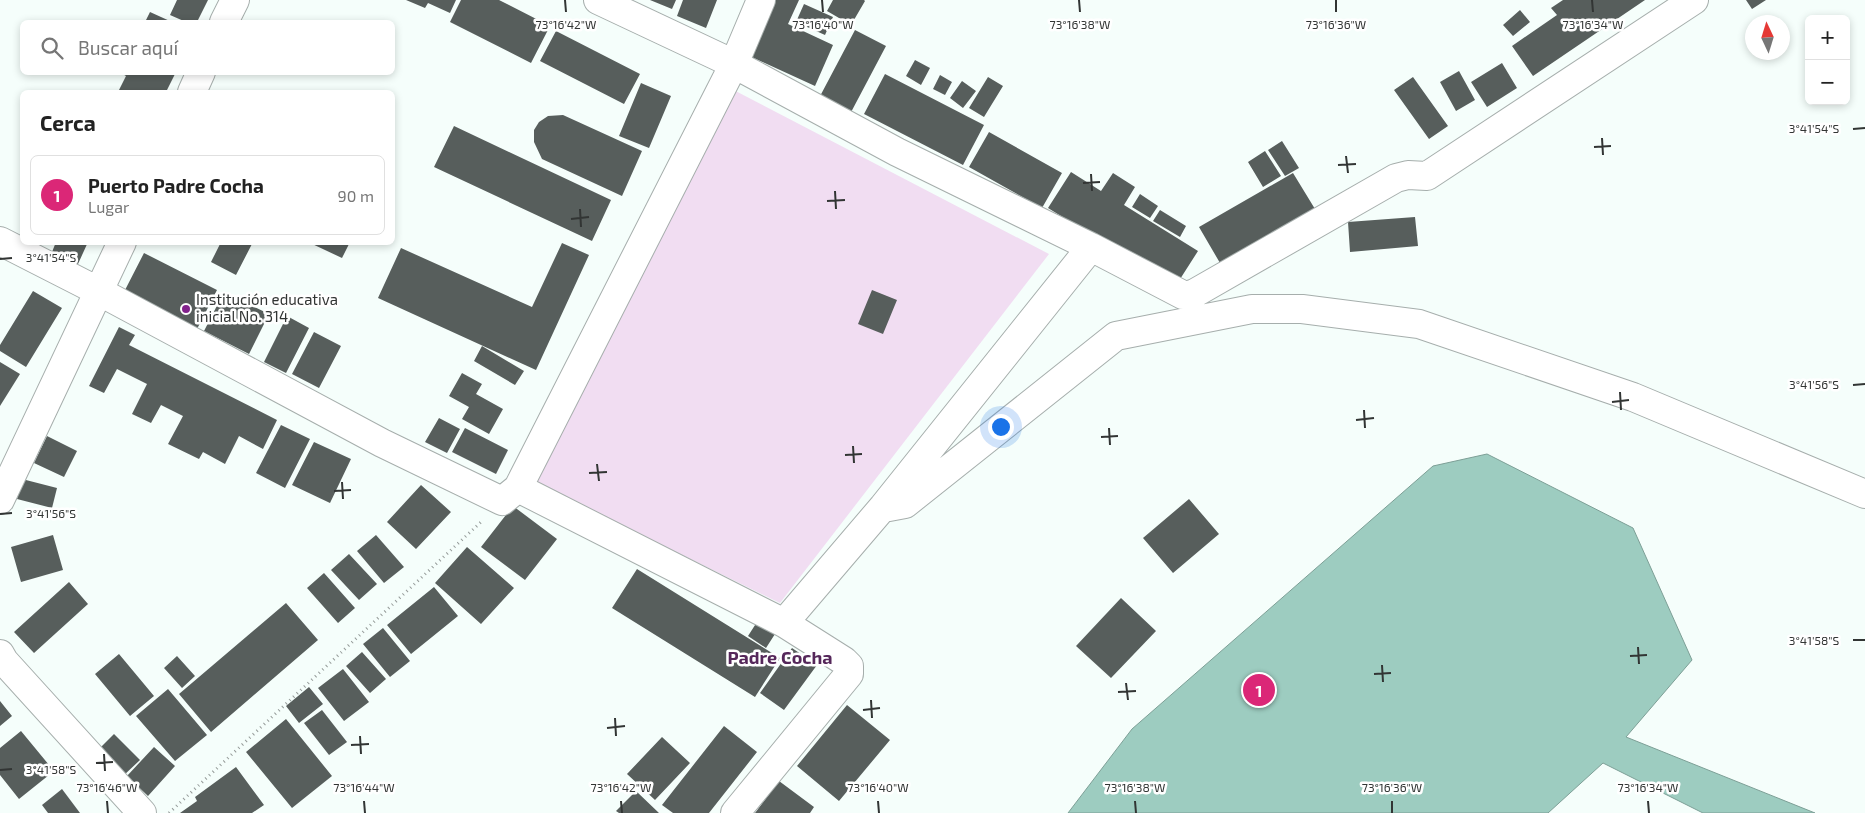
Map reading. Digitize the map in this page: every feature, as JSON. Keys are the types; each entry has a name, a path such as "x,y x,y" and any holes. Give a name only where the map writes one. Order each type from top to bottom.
{"street":[{"path":"225,20 235,0"},
{"path":"598,0 734,64 897,152 1189,296 1396,178 1408,175 1427,176 1694,0"},
{"path":"510,495 734,64 761,0"},
{"path":"193,90 200,75"},
{"path":"0,241 100,292 382,443 510,495 784,623 844,661 849,666 849,674 735,813"},
{"path":"0,500 121,245"},
{"path":"784,623 883,507 1091,247"},
{"path":"883,507 905,504 1116,336 1252,308 1302,309 1419,324 1633,397 1865,494"},
{"path":"1,659 142,813"}],"path":[{"path":"169,813 510,495"}],"shaded area":[{"path":"724,85 1049,254 780,603 524,477"},
{"path":"1487,454 1633,528 1692,660 1626,737 1815,813 1703,813 1603,763 1548,813 1068,813 1132,729 1433,466"}],"building":[{"path":"177,0 208,0 198,20 181,20 170,15"},
{"path":"406,0 456,0 450,13 428,3 425,8"},
{"path":"461,0 499,0 550,26 531,63 450,22"},
{"path":"650,0 676,0 672,9"},
{"path":"683,0 717,0 706,28 677,16"},
{"path":"767,0 799,0 788,24 833,45 815,86 743,53"},
{"path":"833,0 865,1 851,25 827,11"},
{"path":"1563,0 1645,0 1533,76 1512,46 1557,15 1551,8"},
{"path":"1746,0 1766,0 1752,9"},
{"path":"804,4 833,17 825,35 796,22"},
{"path":"1520,10 1530,22 1513,36 1503,25"},
{"path":"150,12 168,20 146,20"},
{"path":"855,30 886,46 849,116 818,100"},
{"path":"556,31 640,74 624,104 540,61"},
{"path":"915,60 930,68 921,85 906,76"},
{"path":"1502,63 1517,88 1487,107 1471,82"},
{"path":"1459,71 1475,100 1456,111 1440,82"},
{"path":"885,74 984,125 963,165 864,114"},
{"path":"124,75 174,75 167,90 119,90 126,76"},
{"path":"940,75 952,82 945,95 933,89"},
{"path":"988,77 1003,86 984,117 969,108"},
{"path":"1413,77 1448,126 1429,139 1394,90"},
{"path":"962,81 976,91 963,108 950,98"},
{"path":"641,83 671,96 649,148 619,136"},
{"path":"563,115 642,151 622,196 542,159 534,142 534,130 539,122 548,116"},
{"path":"454,126 611,200 592,241 434,167"},
{"path":"989,132 1062,173 1042,208 969,167"},
{"path":"1282,141 1299,168 1285,176 1268,150"},
{"path":"1265,151 1281,176 1263,187 1248,162"},
{"path":"1071,172 1101,191 1113,173 1135,187 1124,205 1198,251 1175,287 1048,208"},
{"path":"1293,173 1315,209 1220,263 1199,227"},
{"path":"1140,194 1158,206 1150,218 1132,207"},
{"path":"1160,210 1186,226 1180,237 1153,221"},
{"path":"1415,217 1418,246 1350,252 1348,222"},
{"path":"562,243 589,255 536,370 378,298 401,248 532,307"},
{"path":"55,245 87,245 78,264 52,252"},
{"path":"220,245 251,245 236,275 211,262"},
{"path":"314,245 348,245 342,258"},
{"path":"144,253 217,290 197,329 124,292"},
{"path":"872,290 897,300 883,334 858,324"},
{"path":"33,291 62,308 26,367 0,351 0,345"},
{"path":"224,292 269,314 249,354 204,331"},
{"path":"287,316 309,328 286,373 264,362"},
{"path":"119,327 135,335 129,345 277,420 263,449 239,436 225,464 203,452 199,459 168,444 183,416 161,405 151,423 132,414 147,384 117,369 104,393 89,386"},
{"path":"314,332 341,346 319,388 292,374"},
{"path":"482,346 524,371 515,385 474,361"},
{"path":"0,362 20,374 0,406"},
{"path":"462,373 482,384 476,394 503,409 489,434 462,419 469,407 449,396"},
{"path":"439,418 460,429 447,453 425,442"},
{"path":"281,425 310,439 285,488 256,473"},
{"path":"465,428 508,450 496,474 452,452"},
{"path":"47,436 77,451 64,477 34,463"},
{"path":"314,442 351,459 330,503 292,485"},
{"path":"22,479 57,488 52,508 17,499"},
{"path":"421,485 451,512 416,549 387,522"},
{"path":"1189,499 1219,534 1173,573 1143,538"},
{"path":"513,506 557,539 525,580 481,547"},
{"path":"53,535 63,570 21,582 11,547"},
{"path":"376,535 404,567 384,583 357,551"},
{"path":"467,547 514,588 481,624 435,583"},
{"path":"349,554 377,584 359,600 331,570"},
{"path":"637,569 780,658 755,697 612,608"},
{"path":"324,573 355,608 338,623 307,588"},
{"path":"69,582 88,604 34,653 14,632"},
{"path":"434,587 458,616 411,654 387,625"},
{"path":"1121,598 1156,631 1111,678 1076,646"},
{"path":"286,603 318,640 211,732 179,694"},
{"path":"757,622 775,634 766,648 748,636"},
{"path":"383,628 410,661 390,677 363,644"},
{"path":"792,648 817,665 784,710 760,693"},
{"path":"362,652 386,679 370,693 346,666"},
{"path":"119,654 154,696 130,716 95,674"},
{"path":"177,656 195,676 182,688 164,668"},
{"path":"343,669 369,702 344,721 318,688"},
{"path":"309,687 323,704 299,723 286,706"},
{"path":"168,689 207,735 175,761 136,716"},
{"path":"0,701 12,716 0,726"},
{"path":"847,705 890,740 839,801 797,766"},
{"path":"322,710 347,742 329,755 304,723"},
{"path":"286,719 332,776 292,808 246,752"},
{"path":"724,726 757,752 709,813 673,813 662,805"},
{"path":"21,731 54,771 19,799 0,775 0,748"},
{"path":"114,734 140,760 123,776 97,751"},
{"path":"662,737 690,763 655,800 627,774"},
{"path":"154,747 175,766 148,796 127,776"},
{"path":"236,767 264,805 252,813 180,813 197,801 195,797"},
{"path":"779,781 814,807 810,813 755,813"},
{"path":"62,789 80,813 48,813 42,805"},
{"path":"636,791 659,813 619,813 616,811"}],"place":[{"name":"Institución educativa inicial No. 314","path":"186,309"},
{"name":"Puerto Padre Cocha","path":"1259,690"}],"district":[{"name":"Padre Cocha","path":"780,658"}]}
